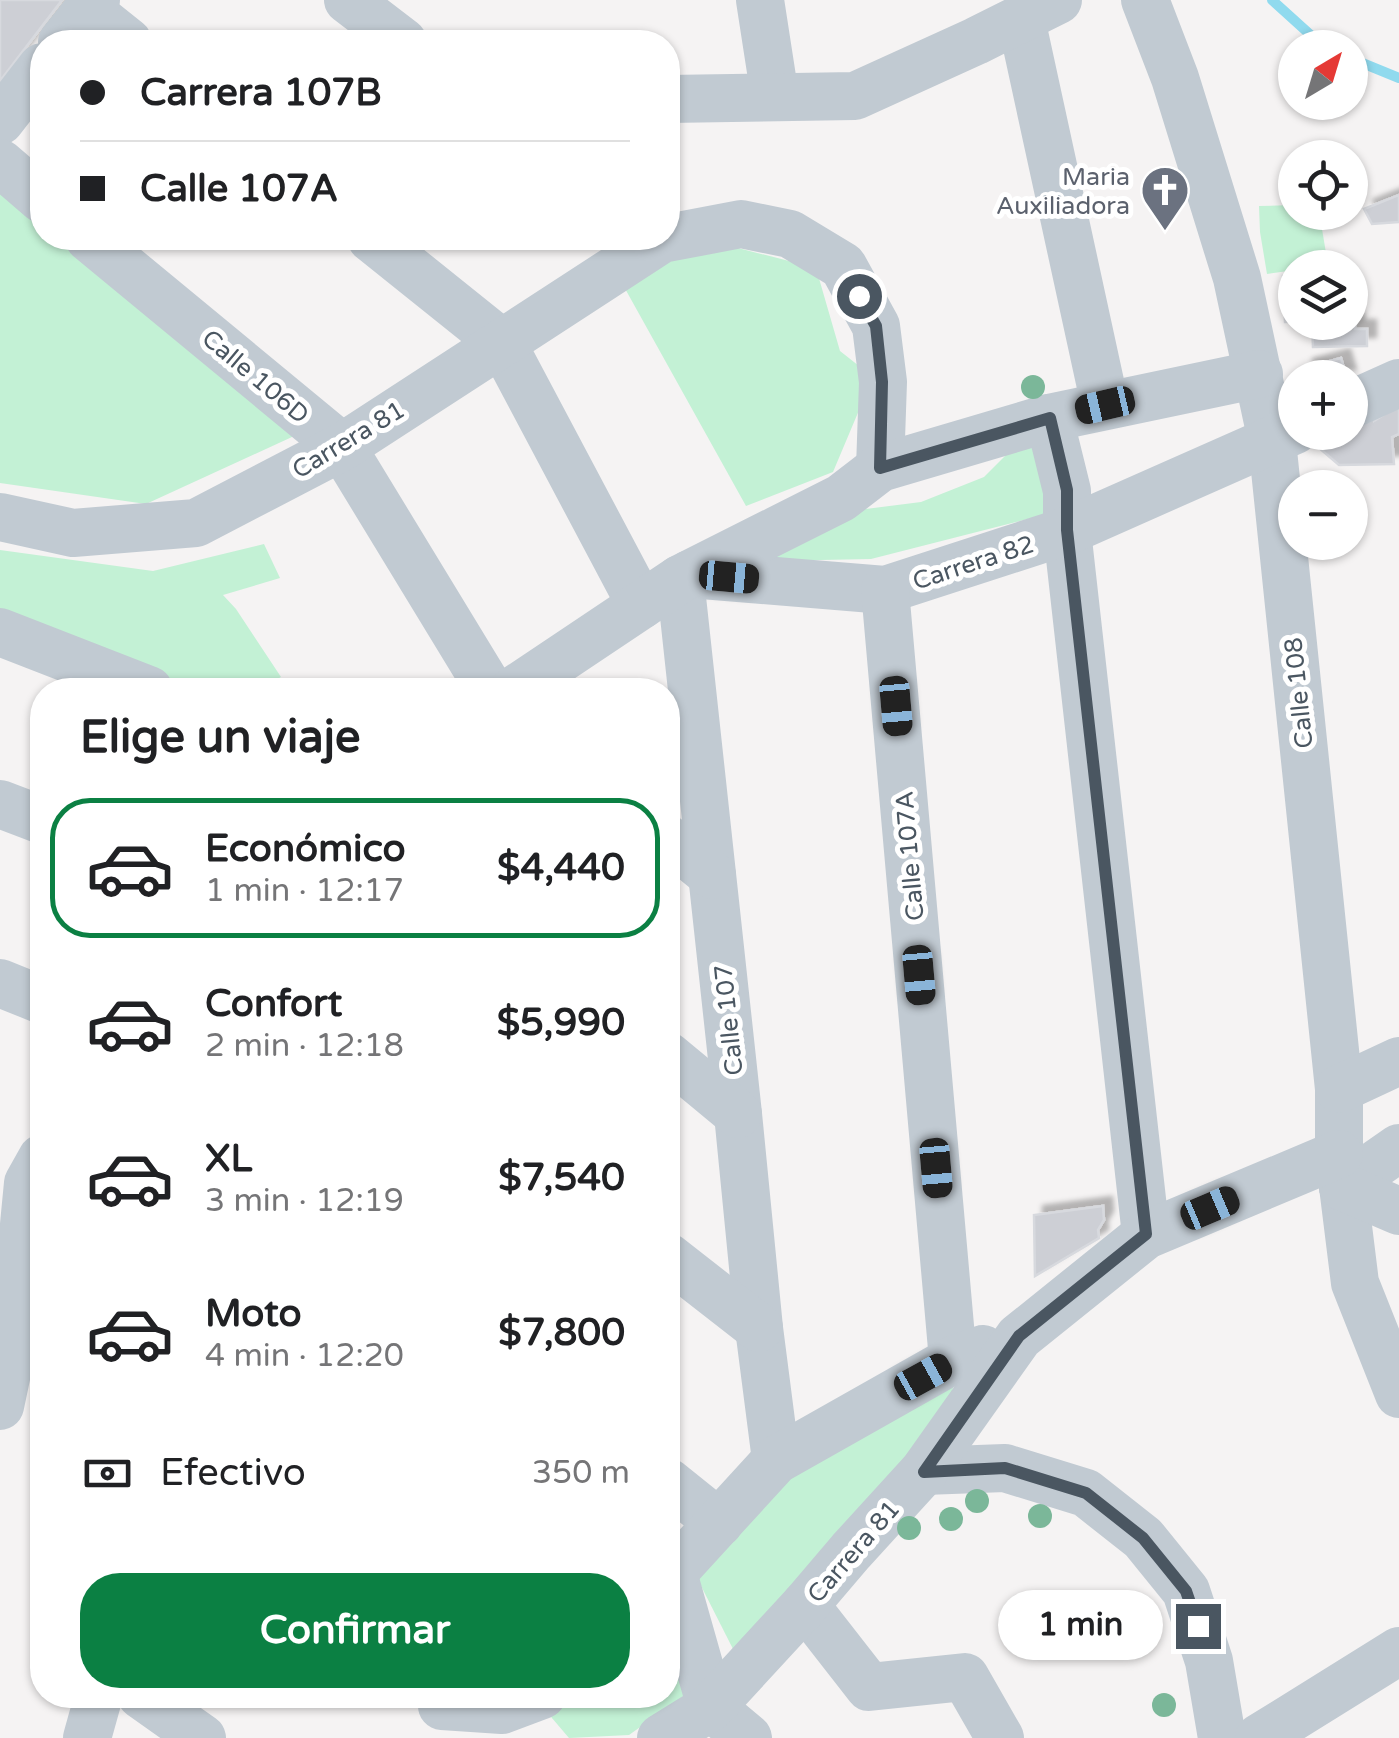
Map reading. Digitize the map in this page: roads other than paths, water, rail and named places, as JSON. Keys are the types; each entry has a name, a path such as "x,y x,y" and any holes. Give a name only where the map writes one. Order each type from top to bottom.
{"street":[{"path":"348,0 388,30"},
{"path":"760,0 775,98"},
{"name":"Calle 108","path":"1146,0 1175,78 1238,278 1260,374 1278,420"},
{"path":"680,100 855,96 1040,10 1105,405"},
{"path":"82,18 105,30"},
{"path":"0,121 30,82"},
{"path":"0,163 30,188"},
{"path":"680,235 741,224 790,234 843,266 876,326 882,382 880,468"},
{"name":"Calle 106D","path":"104,250 342,447 483,678"},
{"path":"385,250 502,343 642,605"},
{"name":"Carrera 81","path":"0,517 73,533 196,524 342,447 643,250"},
{"path":"532,678 685,576 841,498 880,468 1050,418 1260,374"},
{"path":"1368,397 1399,383"},
{"path":"1050,418 1067,490 1067,530 1146,1234"},
{"name":"Carrera 82","path":"685,576 886,590 1067,530 1278,438"},
{"name":"Calle 108","path":"1285,450 1339,1088 1341,1171 1355,1283 1399,1394"},
{"name":"Calle 107","path":"685,576 712,875 776,1460"},
{"name":"Calle 107A","path":"886,590 953,1360"},
{"path":"0,632 118,678"},
{"path":"0,804 30,815"},
{"path":"680,849 712,875"},
{"path":"0,983 30,995"},
{"path":"1339,1088 1399,1061"},
{"path":"680,1066 738,1114"},
{"name":"Carrera 81","path":"662,1738 712,1707 924,1472 1019,1336 1146,1234 1341,1171 1399,1148"},
{"path":"1341,1171 1399,1211"},
{"path":"0,1406 30,1179"},
{"path":"680,1266 759,1328"},
{"name":"Carrera 81","path":"680,1565 776,1460 953,1360 1019,1336"},
{"path":"924,1472 1005,1468 1086,1493 1143,1538 1186,1591 1209,1660 1222,1738"},
{"path":"680,1492 718,1523"},
{"path":"805,1605 870,1688 965,1677 1000,1738"},
{"name":"Carrera 81","path":"680,1607 712,1707"},
{"path":"1259,1738 1399,1651"},
{"path":"712,1707 748,1738"},
{"path":"87,1738 95,1708"},
{"path":"159,1708 202,1738"},
{"path":"429,1713 507,1708"}],"waterway":[{"path":"1272,0 1305,30"},
{"path":"1368,65 1399,78"}],"place":[{"name":"Maria Auxiliadora","path":"1165,232"}]}
